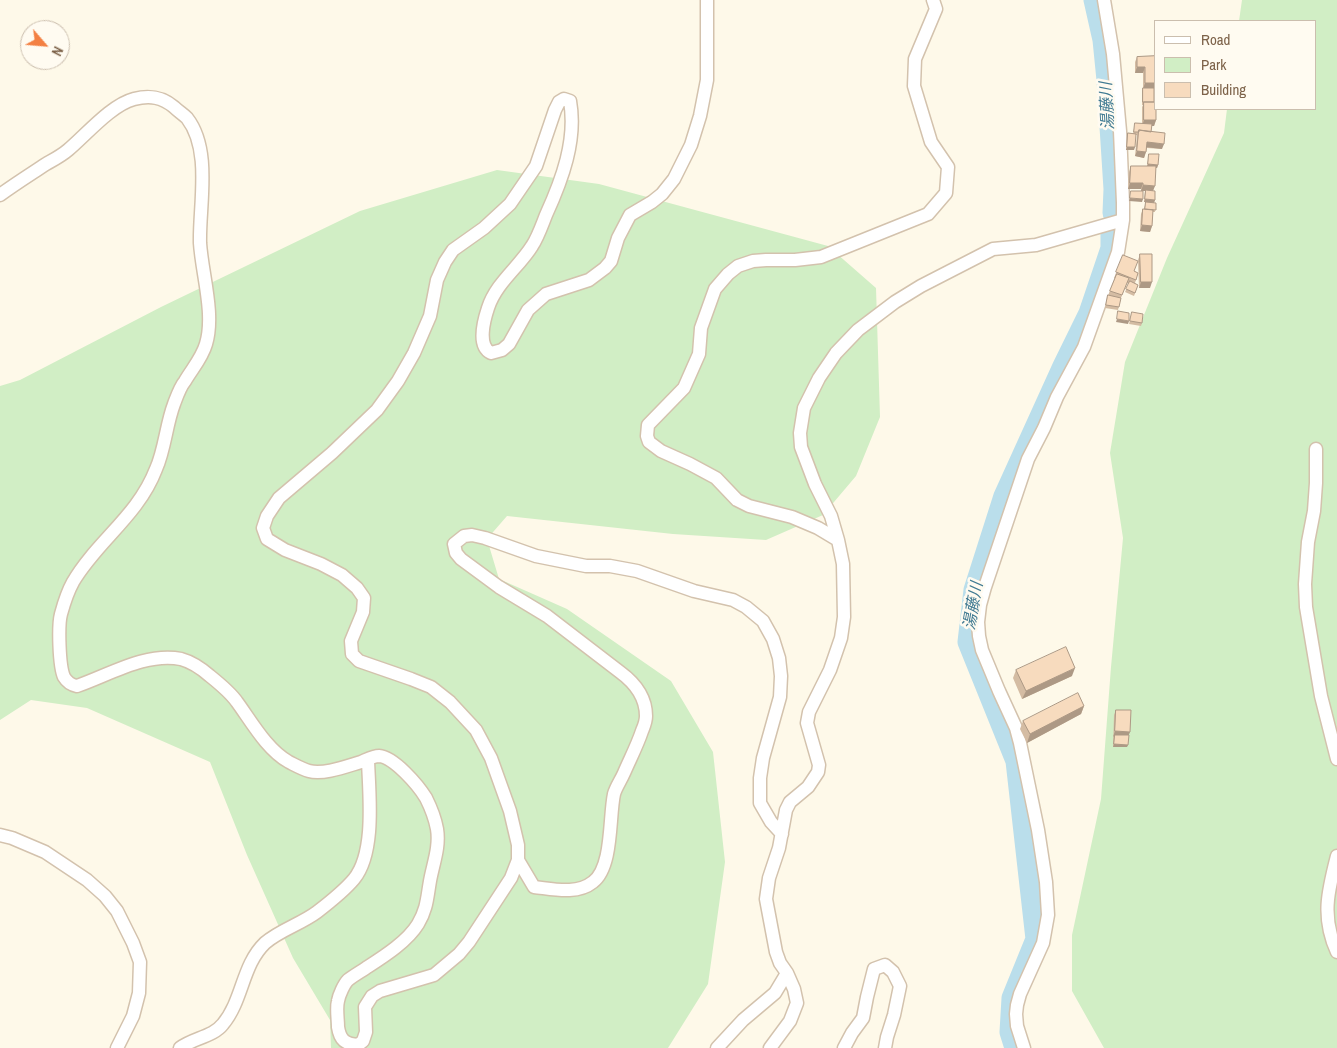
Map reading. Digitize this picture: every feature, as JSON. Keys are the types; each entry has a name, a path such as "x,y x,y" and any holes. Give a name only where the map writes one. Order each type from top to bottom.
{"street":[{"path":"0,195 66,151 100,119 126,102 137,98 155,97 165,100 186,118 195,132 200,147 202,173 200,241 208,304 206,344 198,362 184,382 174,404 157,469 142,498 97,549 72,583 60,616 61,669 65,678 71,684 77,686 118,670 158,658 182,659 205,671 224,687 237,701 253,726 273,749 287,761 310,771 321,771 339,768 377,756 384,757 394,763 412,780 425,797 434,816 438,831 428,900 425,911 417,926 401,943 382,958 346,981 337,1001 339,1029 343,1040 348,1044 358,1045 363,1040 366,1032 365,1008 372,996 380,991 434,975 459,954 469,942 511,878 518,860 518,845 510,811 491,758 476,730 450,702 431,687 359,661 352,654 352,641 363,612 364,598 357,588 342,574 285,550 267,539 263,528 267,516 279,498 332,453 377,410 398,381 414,353 430,316 437,280 445,262 453,250 484,228 510,204 536,166 555,110 559,102 564,99 570,101 571,107 571,141 559,186 532,246 497,289 488,307 482,332 482,341 488,351 491,353 502,350 509,344 528,310 546,294 589,280 611,261 618,238 630,216 662,194 674,179 691,145 700,116 707,80 708,0"},
{"path":"838,540 818,528 792,518 748,506 737,500 716,478 655,447 647,436 648,425 684,388 699,354 702,328 715,289 738,266 753,261 821,257 928,214 946,193 948,168 931,142 914,86 915,59 936,9 933,0"},
{"path":"1024,1048 1017,1026 1017,1005 1043,942 1048,915 1046,882 1038,830 1020,743 1016,728 982,650 978,622 985,587 1028,460 1057,398 1084,347 1118,252 1123,220 1120,131 1114,62 1104,0"},
{"path":"770,1048 790,1021 797,1003 794,989 776,952 766,899 769,878 780,848 786,810 790,802 808,786 818,772 819,765 807,723 810,712 830,670 841,638 844,617 843,564 838,540 831,516 801,447 800,432 804,408 819,378 836,353 858,330 895,302 921,286 992,249 1036,245 1123,220"},
{"path":"1316,449 1314,511 1308,542 1305,584 1306,606 1321,696 1337,760"},
{"path":"518,860 534,887 571,890 594,881 602,871 608,847 615,791 639,742 646,719 646,708 641,695 632,681 547,616 499,587 461,559 456,553 454,544 464,536 485,538 536,556 586,566 610,566 637,571 694,590 733,600 746,607 763,621 773,639 779,658 781,676 780,697 762,765 760,803 771,822 782,834"},
{"path":"180,1048 188,1042 215,1031 222,1025 231,1012 255,956 265,943 316,913 354,879 362,866 369,839 368,760"},
{"path":"0,835 45,852 87,880 105,896 116,911 133,943 140,962 139,993 133,1016 117,1048"},
{"path":"1337,856 1326,910 1328,924 1337,952"},
{"path":"844,1048 863,1018 874,969 884,965 893,972 900,986 885,1048"},
{"path":"717,1048 743,1020 775,993 787,973"}],"green space":[{"path":"1242,0 1337,0 1337,1048 1104,1048 1072,991 1072,935 1101,799 1123,538 1110,453 1125,362 1167,258 1224,133 1227,110 1317,110 1317,20 1239,20"},
{"path":"497,170 599,184 828,246 876,288 880,417 856,476 823,515 766,540 673,534 507,516 487,539 499,579 567,609 671,681 713,752 725,862 708,984 668,1048 331,1048 330,1020 293,958 247,855 210,762 87,708 31,700 0,720 0,386 20,380 161,307 360,211"}],"building":[{"path":"1154,56 1154,83 1145,83 1145,67 1137,67 1137,57"},
{"path":"1143,88 1154,88 1154,102 1143,102"},
{"path":"1144,102 1154,102 1156,120 1144,120"},
{"path":"1135,123 1152,124 1151,132 1139,130 1139,132 1134,132"},
{"path":"1139,130 1165,133 1164,144 1147,142 1146,152 1137,151"},
{"path":"1128,133 1136,134 1135,147 1127,147"},
{"path":"1149,154 1159,154 1158,165 1148,164"},
{"path":"1131,166 1156,166 1155,186 1143,185 1143,183 1130,183"},
{"path":"1146,190 1155,191 1155,200 1145,199"},
{"path":"1131,191 1143,191 1143,199 1130,198"},
{"path":"1146,202 1156,203 1156,210 1145,209"},
{"path":"1143,209 1153,210 1152,226 1142,225"},
{"path":"1140,254 1152,254 1152,282 1141,282"},
{"path":"1123,255 1138,261 1134,271 1138,273 1136,280 1116,272"},
{"path":"1117,274 1129,278 1122,295 1110,291"},
{"path":"1130,281 1138,285 1135,293 1126,289"},
{"path":"1108,295 1121,298 1119,307 1106,305"},
{"path":"1118,311 1129,313 1129,321 1117,319"},
{"path":"1132,312 1143,314 1142,323 1130,321"},
{"path":"1066,647 1075,668 1026,691 1016,670"},
{"path":"1078,693 1084,706 1030,734 1023,721"},
{"path":"1116,710 1131,710 1130,732 1115,731"},
{"path":"1115,735 1129,735 1128,745 1114,744"}],"waterway":[{"name":"湯藤川","path":"1094,0 1103,40 1107,80 1114,189 1113,213"},
{"name":"湯藤川","path":"1015,1048 1010,1032 1012,998 1036,939 1016,761 968,642 974,590 1004,496 1089,313 1111,248 1111,233"}]}
